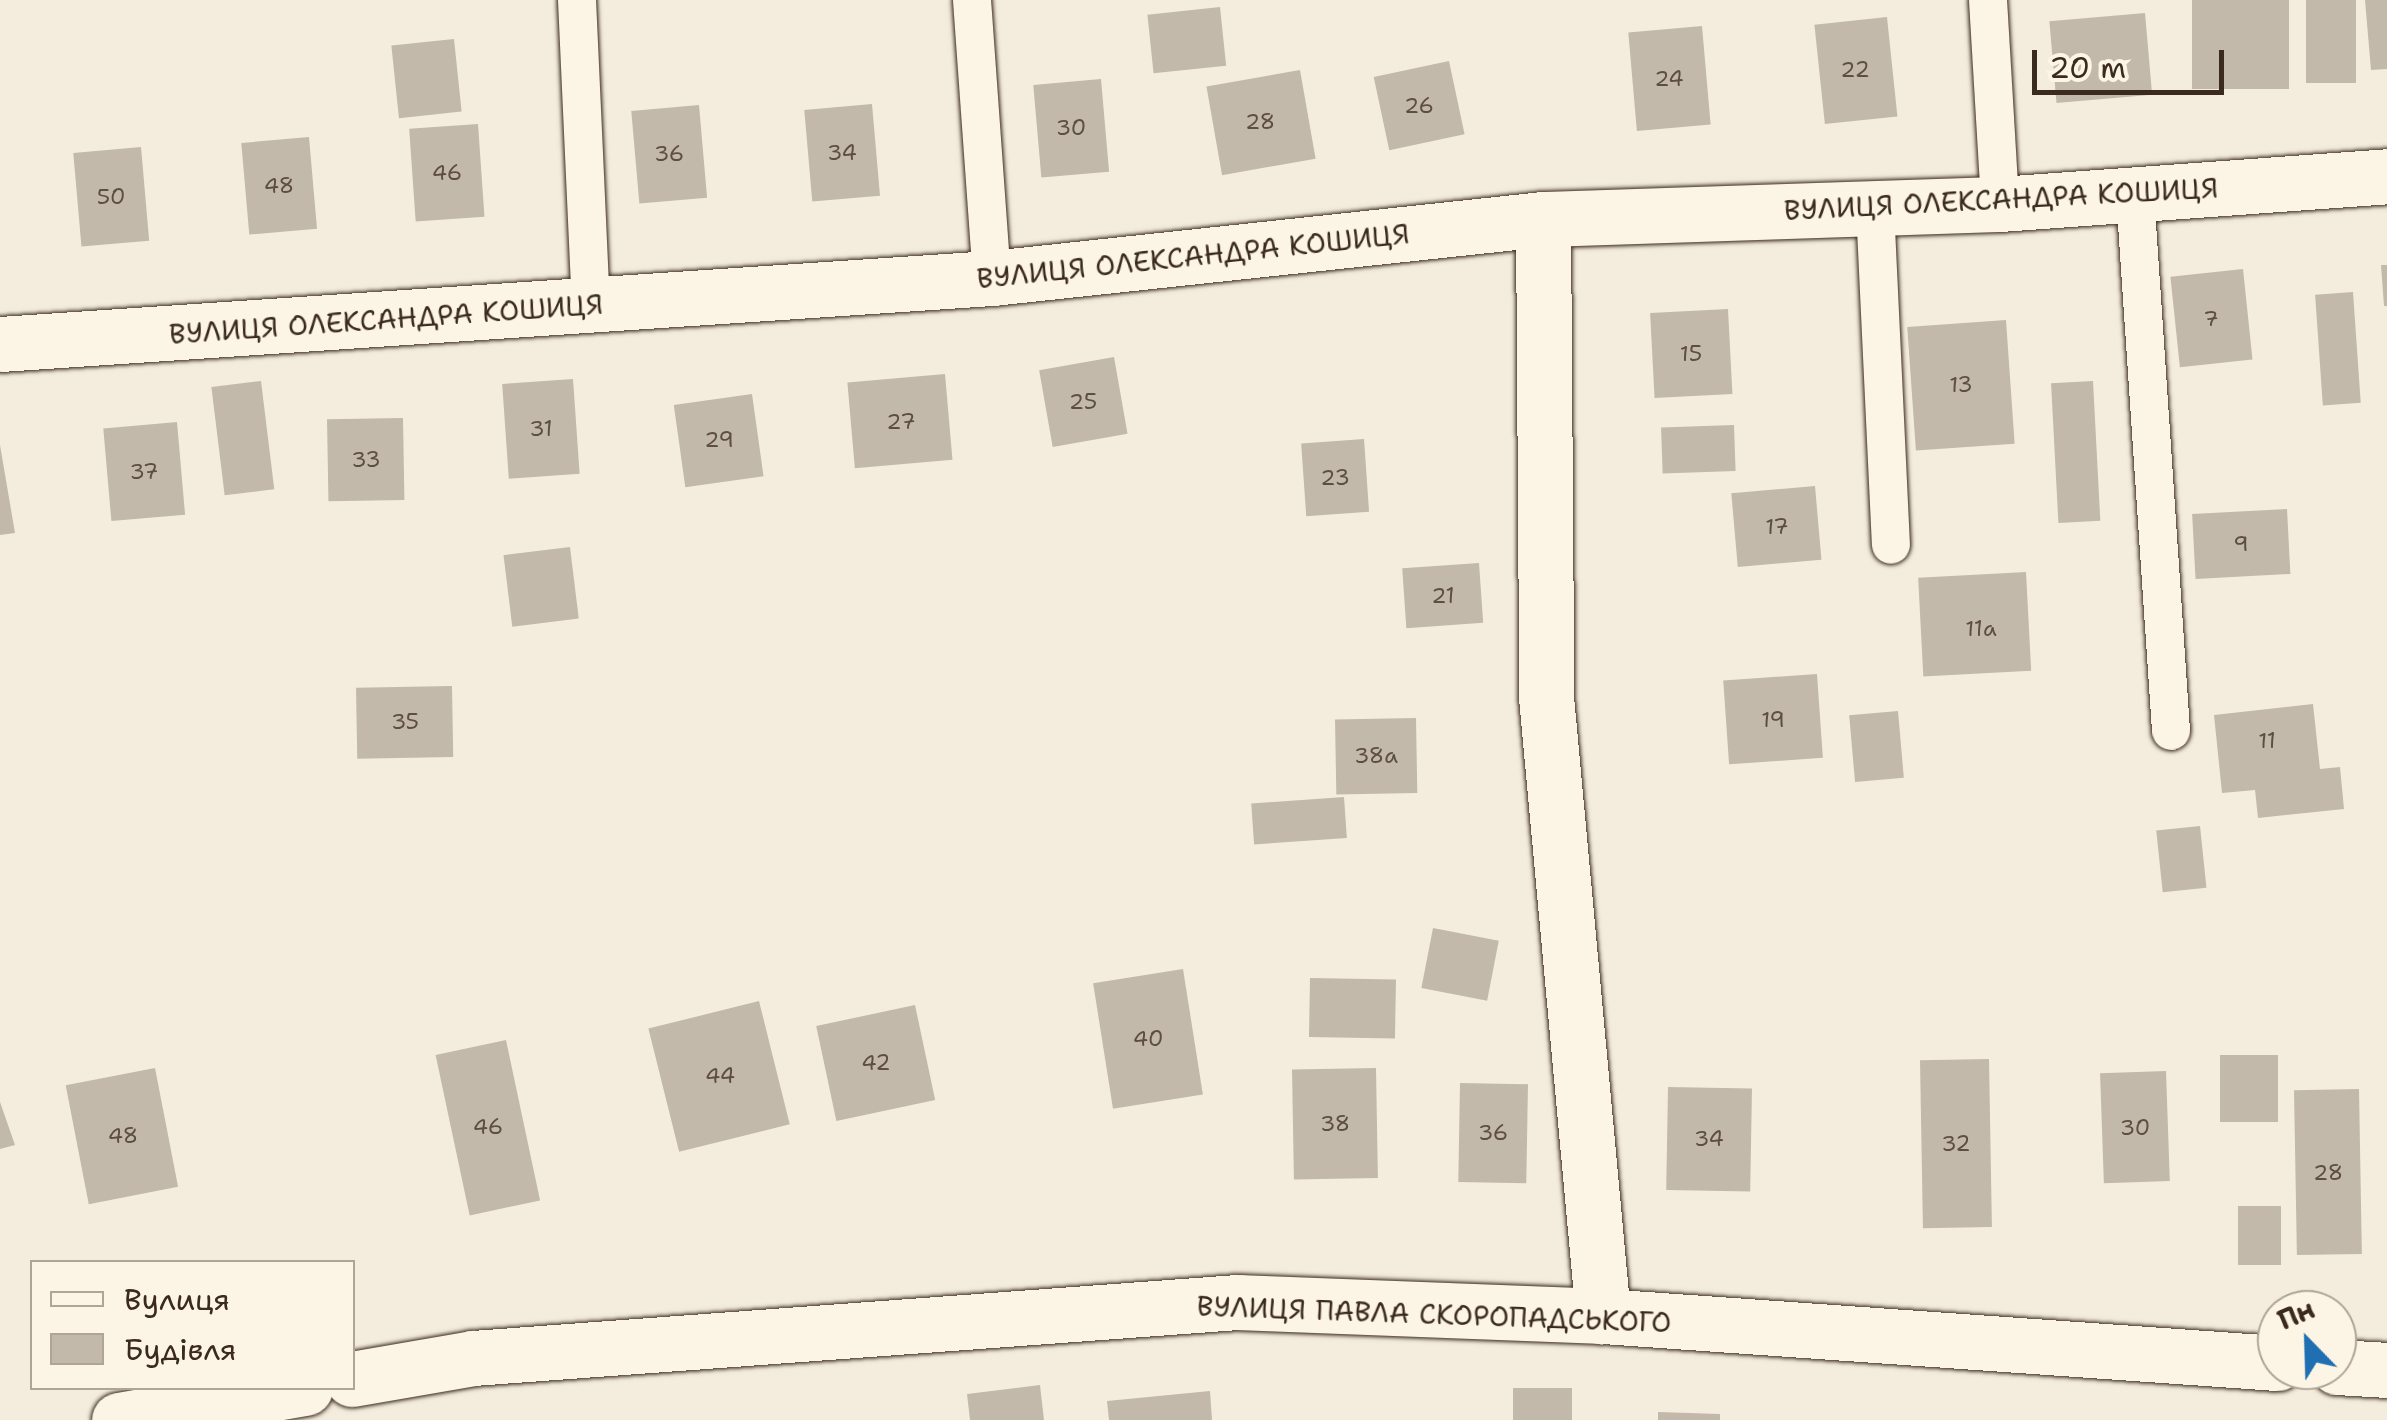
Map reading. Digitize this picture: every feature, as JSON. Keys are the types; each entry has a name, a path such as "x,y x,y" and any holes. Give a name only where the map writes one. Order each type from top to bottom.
{"street":[{"name":"ВУЛИЦЯ ОЛЕКСАНДРА КОШИЦЯ","path":"0,344 992,278 1543,220 2000,204 2387,176"},
{"path":"1543,220 1546,697 1603,1316"},
{"name":"ВУЛИЦЯ ПАВЛА СКОРОПАДСЬКОГО","path":"355,1378 473,1358 1238,1302 1603,1316 2257,1362"},
{"path":"2357,1368 2387,1370"},
{"path":"120,1420 293,1390"}],"lane":[{"path":"577,0 591,306"},
{"path":"972,0 992,278"},
{"path":"1988,0 2000,204"},
{"path":"2135,194 2170,731"},
{"path":"1875,207 1891,545"}],"building":[{"path":"2192,0 2289,0 2289,89 2192,89"},
{"path":"2306,0 2356,0 2356,83 2306,83"},
{"path":"2365,0 2387,0 2387,69 2371,70"},
{"path":"1220,7 1226,66 1154,73 1147,15"},
{"path":"2145,13 2152,95 2057,103 2049,21"},
{"path":"1887,17 1897,116 1825,124 1814,25"},
{"path":"1702,26 1711,125 1637,131 1628,32"},
{"path":"454,39 462,112 399,118 391,46"},
{"path":"1449,61 1465,134 1389,150 1374,77"},
{"path":"1300,70 1316,159 1222,175 1206,86"},
{"path":"1101,79 1109,172 1041,178 1033,85"},
{"path":"872,104 880,196 812,202 804,110"},
{"path":"699,105 707,198 639,204 631,111"},
{"path":"478,124 484,217 416,222 409,129"},
{"path":"309,137 317,229 249,235 241,143"},
{"path":"141,147 149,241 81,247 73,153"},
{"path":"2381,265 2387,265 2387,306 2384,306"},
{"path":"2243,269 2253,360 2180,367 2170,277"},
{"path":"2353,292 2361,403 2323,405 2315,295"},
{"path":"1728,309 1732,394 1655,398 1650,313"},
{"path":"2006,320 2015,444 1916,451 1907,327"},
{"path":"1114,357 1128,434 1053,447 1039,370"},
{"path":"945,374 952,460 855,468 847,383"},
{"path":"573,379 580,474 509,479 502,384"},
{"path":"261,381 274,489 225,495 211,387"},
{"path":"2093,381 2100,521 2058,523 2051,383"},
{"path":"752,394 764,476 685,487 674,405"},
{"path":"403,418 404,500 328,501 327,419"},
{"path":"177,422 185,515 111,521 103,428"},
{"path":"1734,425 1736,471 1663,474 1661,428"},
{"path":"1364,439 1369,512 1306,516 1301,443"},
{"path":"0,445 15,533 0,535"},
{"path":"1815,486 1821,560 1738,567 1731,493"},
{"path":"2287,509 2290,574 2196,579 2192,514"},
{"path":"570,547 579,618 512,627 503,555"},
{"path":"1479,563 1483,623 1406,628 1402,568"},
{"path":"2026,572 2031,671 1923,677 1918,578"},
{"path":"1817,674 1823,758 1729,764 1723,681"},
{"path":"452,686 453,757 357,759 356,688"},
{"path":"2313,704 2320,769 2340,767 2344,809 2258,818 2255,790 2222,793 2214,715"},
{"path":"1898,711 1904,778 1855,782 1849,715"},
{"path":"1416,718 1417,793 1336,794 1335,719"},
{"path":"1344,797 1347,838 1254,844 1251,803"},
{"path":"2200,826 2206,888 2163,892 2156,831"},
{"path":"1433,928 1499,941 1487,1001 1421,988"},
{"path":"1183,969 1203,1094 1113,1109 1093,983"},
{"path":"1310,978 1396,980 1395,1038 1309,1037"},
{"path":"759,1001 790,1124 679,1152 648,1029"},
{"path":"915,1005 935,1100 836,1121 816,1026"},
{"path":"506,1040 540,1200 470,1215 436,1055"},
{"path":"2220,1055 2278,1055 2278,1122 2220,1122"},
{"path":"1989,1059 1992,1227 1923,1228 1920,1060"},
{"path":"155,1068 178,1187 89,1204 66,1085"},
{"path":"1376,1068 1378,1178 1294,1179 1292,1069"},
{"path":"2166,1071 2170,1181 2104,1183 2100,1073"},
{"path":"1460,1083 1528,1084 1526,1183 1458,1182"},
{"path":"1668,1087 1752,1088 1750,1191 1666,1190"},
{"path":"2359,1089 2362,1254 2297,1255 2294,1090"},
{"path":"0,1102 15,1145 0,1149"},
{"path":"2238,1206 2281,1206 2281,1265 2238,1265"},
{"path":"1040,1385 1044,1420 970,1420 967,1394"},
{"path":"1513,1388 1572,1388 1572,1420 1513,1420"},
{"path":"1210,1391 1212,1420 1109,1420 1107,1401"},
{"path":"1658,1412 1720,1414 1720,1420 1658,1420"}]}
